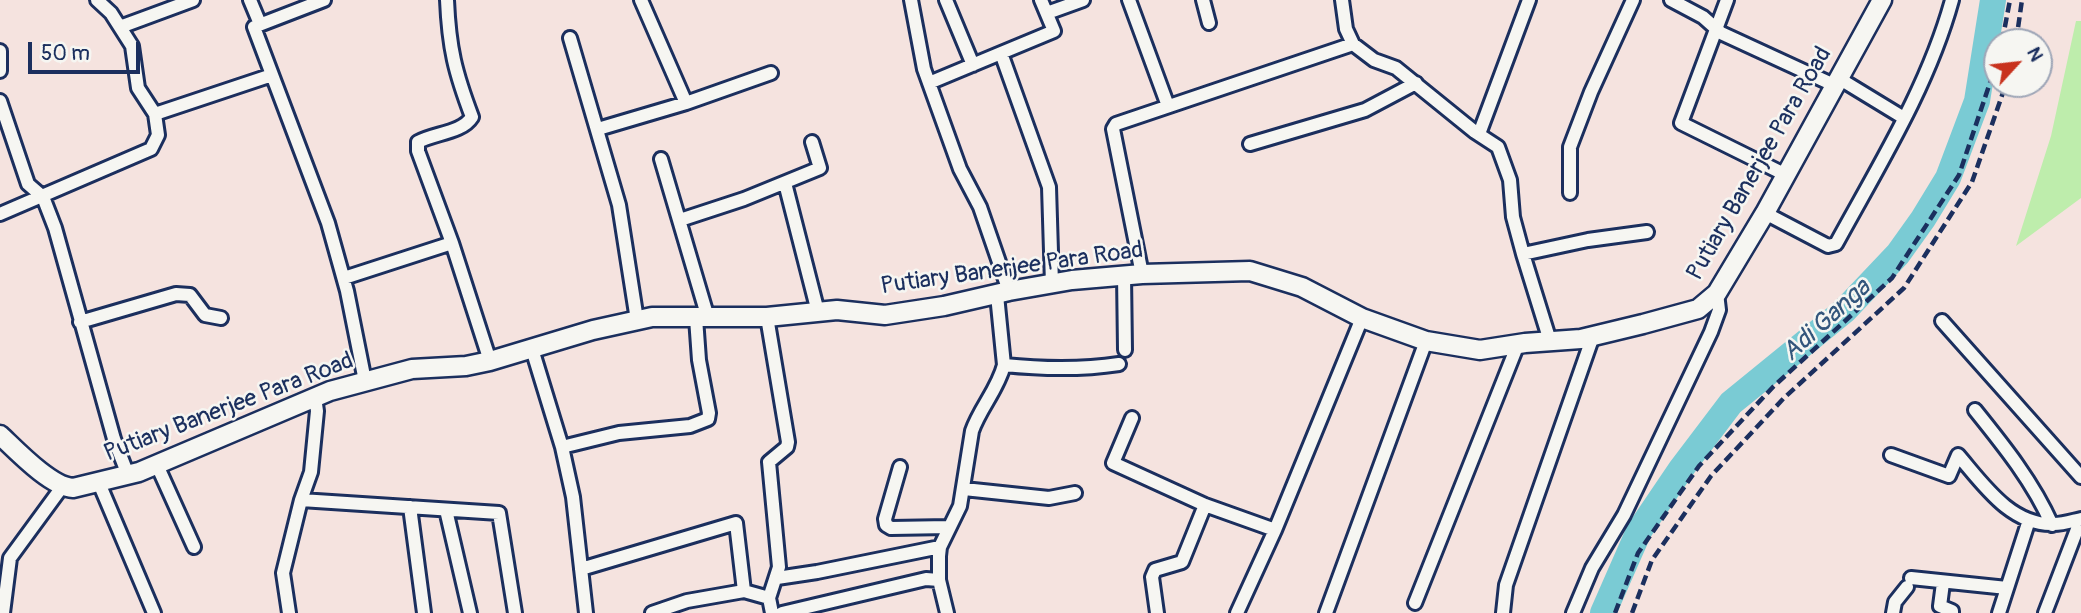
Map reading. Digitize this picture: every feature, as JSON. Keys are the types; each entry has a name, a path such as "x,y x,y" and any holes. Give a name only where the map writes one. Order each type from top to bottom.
{"street":[{"path":"0,214 151,149 158,135 155,114 138,88 132,46 111,13 97,0"},
{"path":"120,27 193,0"},
{"path":"250,0 260,24"},
{"path":"324,0 254,27 328,222 344,278 365,381"},
{"path":"447,0 449,41 456,76 472,117 467,124 418,142 418,151 453,243 490,361"},
{"path":"642,0 686,103"},
{"path":"911,0 924,69 960,169 980,207 1003,293 1004,365 976,419 960,506 940,547 939,580 947,613"},
{"path":"946,0 973,65"},
{"path":"929,83 1054,30 1041,0"},
{"path":"1047,13 1083,0"},
{"path":"1129,0 1168,106"},
{"path":"1203,0 1209,23"},
{"path":"1342,0 1346,29 1353,44 1374,60 1396,68 1443,108 1498,147 1510,180 1513,217 1550,341"},
{"path":"1479,134 1529,0"},
{"path":"1570,194 1570,147 1591,92 1633,0"},
{"path":"1671,0 1703,17 1717,28 1838,82 1904,118"},
{"path":"1727,0 1681,123 1786,175"},
{"name":"Putiary Banerjee Para Road","path":"62,487 73,488 99,483 157,465 315,397 365,381 412,369 466,366 490,361 593,330 652,317 767,317 836,310 885,315 1052,284 1133,274 1250,271 1302,287 1362,318 1426,341 1480,350 1593,336 1698,309 1717,293 1765,213 1882,0"},
{"path":"1765,213 1828,246 1834,245 1904,118 1938,47 1952,0"},
{"path":"570,38 619,205 637,320"},
{"path":"1125,350 1133,274 1113,129 1122,121 1353,44"},
{"path":"0,51 0,71"},
{"path":"1001,53 1049,187 1052,284"},
{"path":"598,129 686,103 771,73"},
{"path":"155,114 272,75"},
{"path":"1250,144 1365,110 1416,83"},
{"path":"0,100 28,184 43,197 65,260 114,439 128,475"},
{"path":"680,220 820,168 812,142"},
{"path":"562,447 619,433 690,426 708,419 699,360 702,318 680,220 661,159"},
{"path":"785,183 818,312"},
{"path":"1523,254 1588,240 1647,232"},
{"path":"344,278 453,243"},
{"path":"1573,613 1592,568 1623,515 1711,332 1719,310 1717,293"},
{"path":"80,322 176,294 190,295 205,316 221,318"},
{"path":"767,317 788,442 787,447 769,462 768,472 779,567 769,598 772,613"},
{"path":"1237,613 1276,530 1362,318"},
{"path":"1942,321 2081,477"},
{"path":"1503,613 1506,585 1593,336"},
{"path":"1326,613 1426,341"},
{"path":"1415,603 1518,344"},
{"path":"532,349 562,447 573,497 586,613"},
{"path":"1004,365 1050,370 1119,364"},
{"path":"289,613 283,573 301,500 311,472 317,411 315,397"},
{"path":"1975,410 2011,454 2040,496 2052,525"},
{"path":"1132,418 1113,463 1205,505 1276,530"},
{"path":"0,435 62,487 10,558 3,578 3,613"},
{"path":"1891,455 1948,476 1958,456 2003,505 2022,518 2052,525 2081,519 2045,613"},
{"path":"157,465 194,547"},
{"path":"901,467 886,525 891,528 949,527"},
{"path":"99,483 154,613"},
{"path":"964,489 1049,498 1075,493"},
{"path":"301,500 499,513 515,613"},
{"path":"1157,613 1152,577 1155,570 1182,562 1205,505"},
{"path":"410,507 424,613"},
{"path":"446,510 471,613"},
{"path":"1999,613 2029,520"},
{"path":"581,569 736,523 744,591"},
{"path":"777,578 940,547"},
{"path":"782,613 926,579 939,580"},
{"path":"1893,613 1895,602 1909,583 2007,588"},
{"path":"1943,583 1940,606 1952,613"},
{"path":"652,613 687,601 744,591 769,598"}],"green space":[{"path":"2076,21 2081,21 2081,198 2016,246 2051,136"}],"waterway":[{"name":"Adi Ganga","path":"1603,613 1639,531 1731,403 1844,311 1898,254 1923,219 1948,178 1977,101 1993,0"}],"railway":[{"path":"2005,28 2010,0"},
{"path":"2018,28 2022,0"},
{"path":"1615,613 1638,553 1699,466 1773,387 1892,278 1959,175 1985,98"},
{"path":"1632,613 1652,560 1711,476 1784,398 1904,288 1972,182 2001,98"}]}
